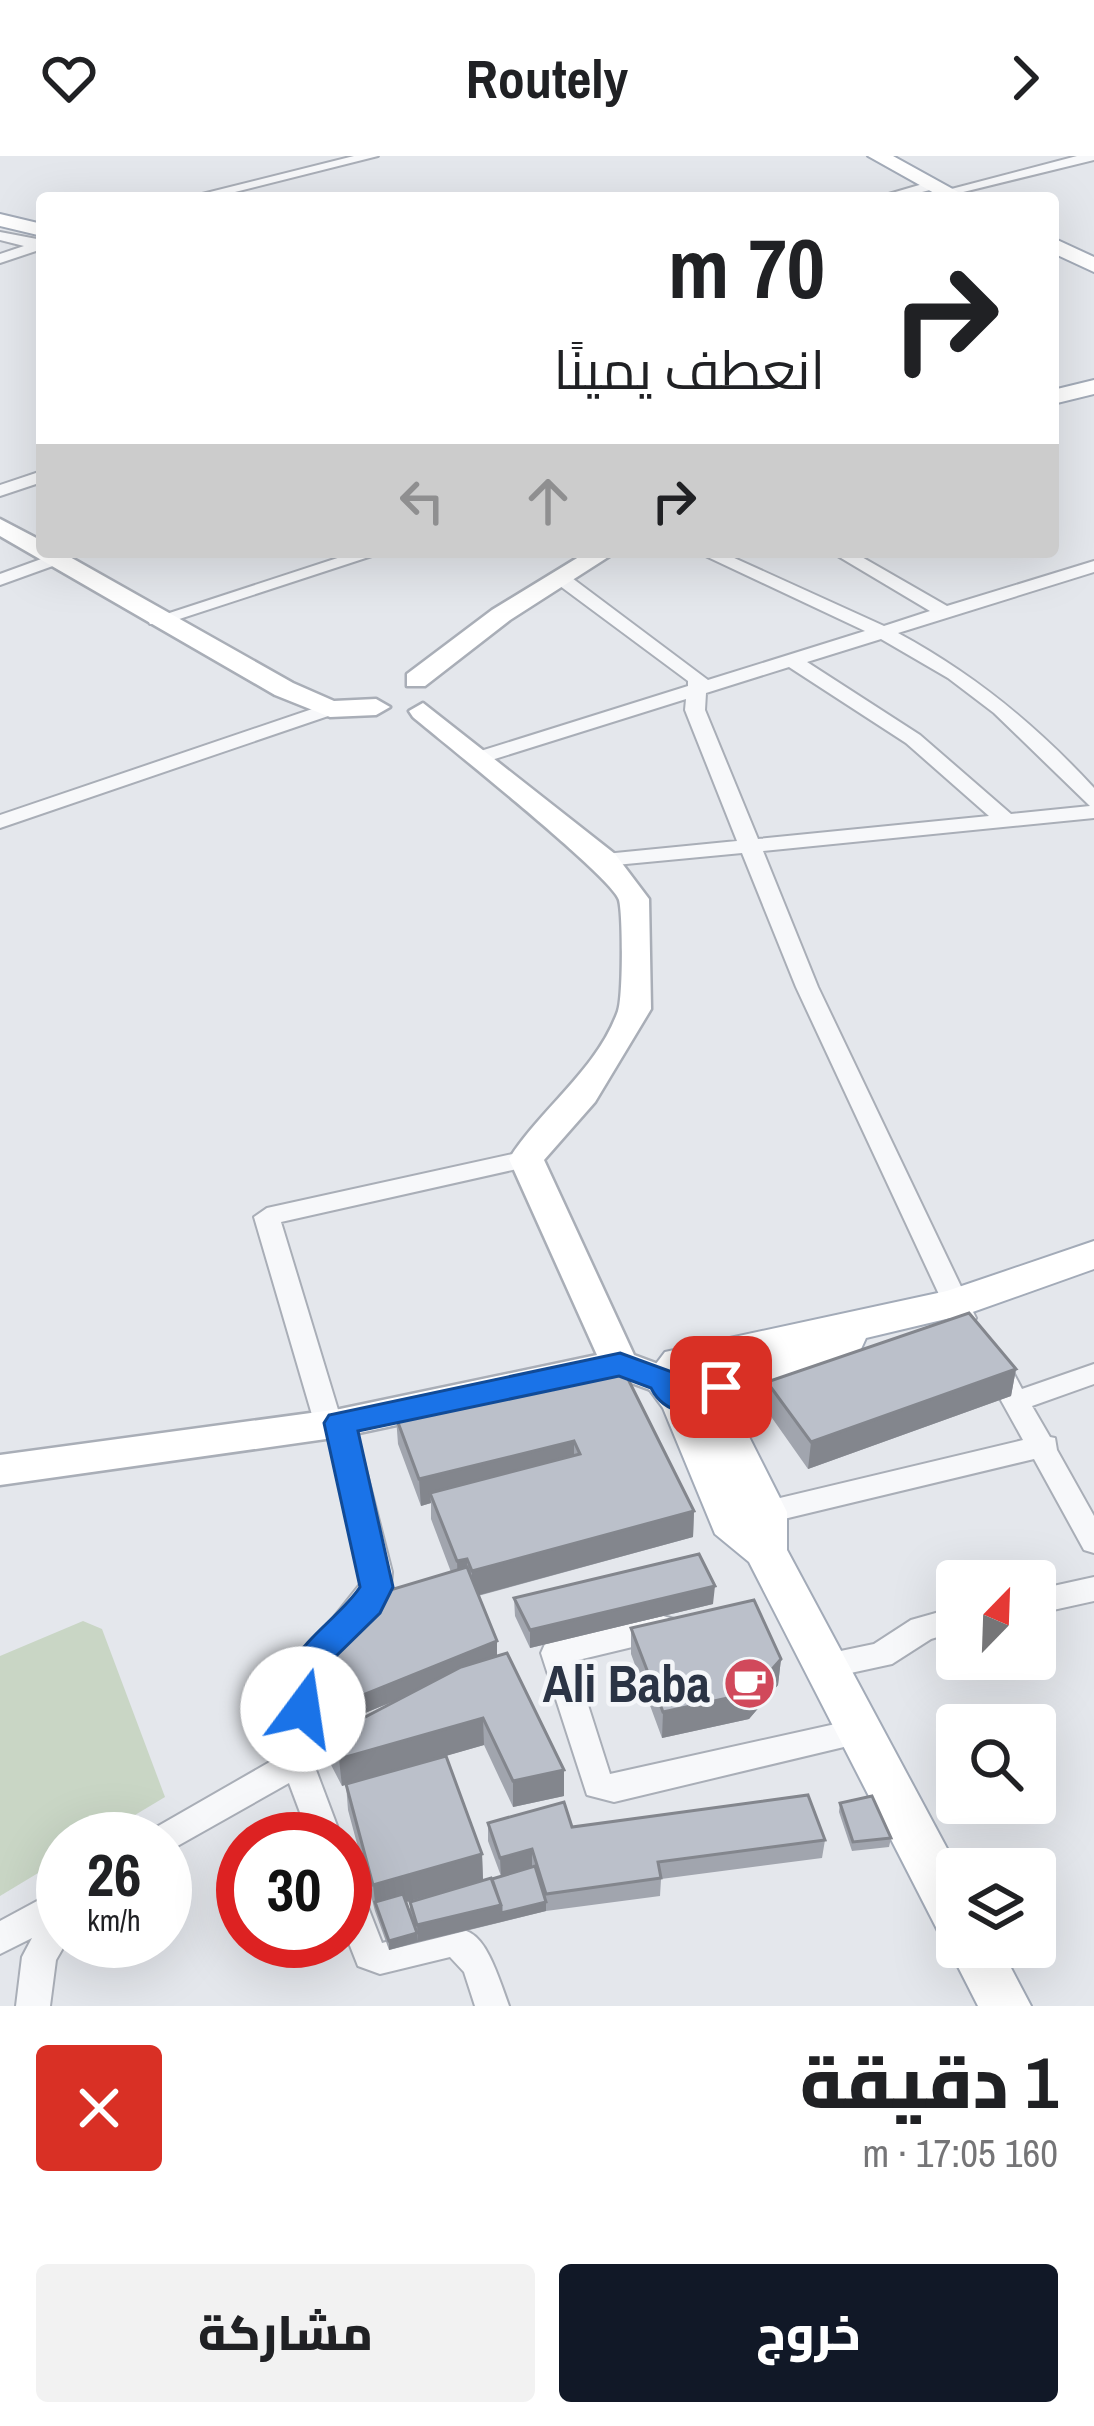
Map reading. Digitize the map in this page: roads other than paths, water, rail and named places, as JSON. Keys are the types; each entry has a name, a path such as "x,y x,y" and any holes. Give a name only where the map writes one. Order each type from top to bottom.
{"main road":[{"path":"878,156 947,192"},
{"path":"0,220 36,238"},
{"path":"1059,247 1094,265"},
{"path":"1059,396 1094,387"},
{"path":"936,1878 823,1666 776,1602 753,1528 694,1387 820,1354 865,1327 953,1304 1094,1255"},
{"path":"984,1968 1005,2006"}],"street":[{"path":"218,192 371,156"},
{"path":"947,192 1094,156"},
{"path":"0,236 36,240"},
{"path":"0,260 36,244"},
{"path":"0,491 36,478"},
{"path":"0,526 36,547"},
{"path":"0,580 40,558"},
{"path":"54,558 157,620 330,709"},
{"path":"157,620 356,558"},
{"path":"4,815 330,709 376,707 392,713 419,696 501,615 595,558"},
{"path":"719,558 877,630 990,699 1094,801"},
{"path":"850,558 941,610"},
{"path":"478,758 1094,566"},
{"path":"562,579 693,675 700,688 695,710 806,987 953,1304 1019,1400 1094,1542"},
{"path":"790,659 913,739 1003,817"},
{"path":"316,1812 297,1762 306,1672 376,1587 335,1424 266,1217 526,1160 583,1094 635,1010 634,899 605,860 478,758 419,696"},
{"path":"605,860 1003,817 1094,812"},
{"path":"526,1160 620,1364"},
{"path":"0,1470 335,1424 620,1364 694,1387"},
{"path":"1019,1400 1094,1374"},
{"path":"753,1528 1045,1447"},
{"path":"1056,1597 1094,1589"},
{"path":"695,1621 556,1653 598,1785 614,1788 858,1732"},
{"path":"823,1666 881,1655 936,1625"},
{"path":"192,1823 297,1762"},
{"path":"0,1940 36,1918"},
{"path":"372,1956 380,1959 452,1941 462,1944 471,1950 493,2006"},
{"path":"33,2006 38,1968"}],"place":[{"name":"Ali Baba","path":"749,1683"}]}
